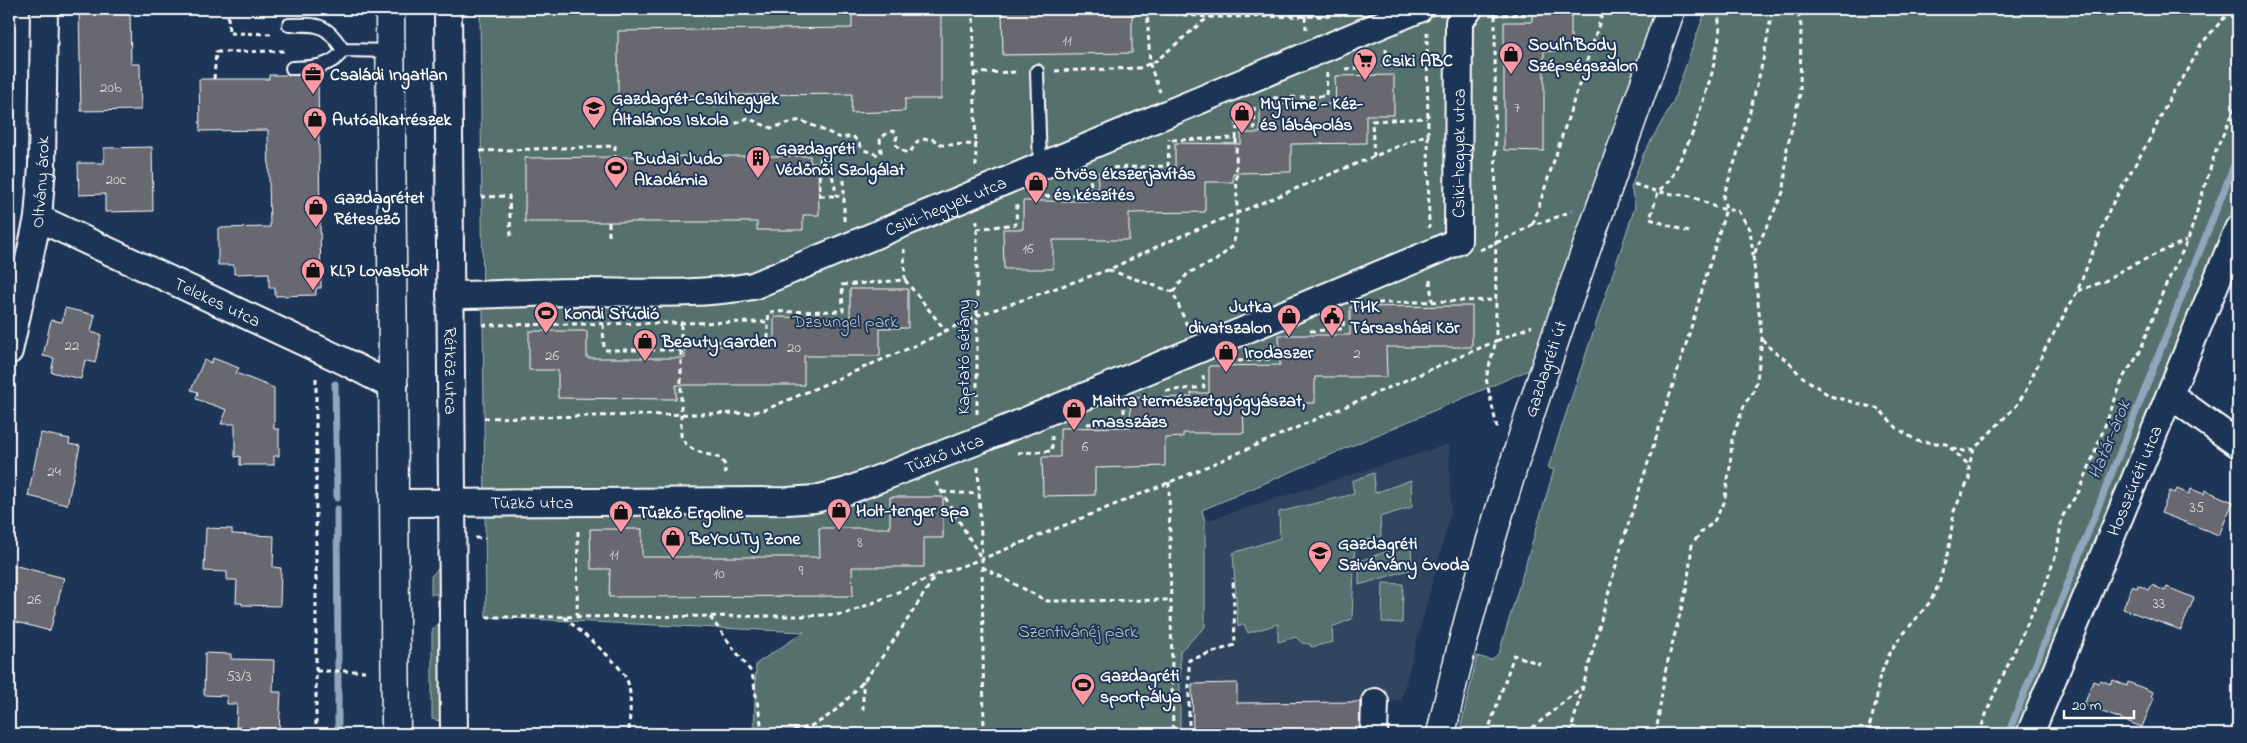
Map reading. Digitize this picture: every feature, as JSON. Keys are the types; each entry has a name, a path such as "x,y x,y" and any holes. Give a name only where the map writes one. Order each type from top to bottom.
{"street":[{"name":"Oltvány árok","path":"9,351 38,218 42,166 44,9"},
{"path":"390,9 396,734"},
{"name":"Rétköz utca","path":"448,9 454,731"},
{"name":"Csiki-hegyek utca","path":"1458,241 1459,22 1469,9"},
{"name":"Gazdagréti út","path":"1441,734 1459,654 1530,414 1671,9"},
{"name":"Csiki-hegyek utca","path":"450,295 576,292 719,292 753,286 1168,113 1423,17"},
{"name":"Telekes utca","path":"38,218 346,362 394,387"},
{"name":"Hosszúréti utca","path":"2030,734 2238,229"},
{"name":"Tűzkő utca","path":"394,503 815,499 846,491 977,441 1458,241"},
{"path":"2170,395 2238,444"},
{"path":"1374,734 1375,702"}],"lane":[{"path":"289,24 310,24 331,31 343,50"},
{"path":"343,50 391,51"},
{"path":"292,68 317,67 338,59 343,50"},
{"path":"1037,71 1040,166"}],"path":[{"name":"Kaptató sétány","path":"973,9 977,192 977,441 982,559 984,734"},
{"path":"1497,9 1495,15 1496,341 1486,378 1498,429"},
{"path":"1495,15 1527,14 1527,9"},
{"path":"1533,224 1604,9"},
{"path":"1689,232 1650,219 1658,192 1671,179 1693,132 1712,73 1720,33 1718,9"},
{"path":"1570,734 1621,546 1687,341 1726,209 1723,197 1749,120 1767,46 1772,9"},
{"path":"1753,256 1784,190 1787,148 1800,94 1801,26 1797,9"},
{"path":"1867,734 1876,703 1879,679 1887,659 1895,644 1930,602 1939,584 1949,548 1954,511 1969,478 1974,449 2017,405 2077,292 2110,208 2150,137 2170,95 2187,72 2201,44 2232,9"},
{"path":"1157,83 1150,65 1147,10 1211,17 1340,16"},
{"path":"974,73 1129,69 1150,65 1202,22 1211,17"},
{"path":"1423,17 1432,302"},
{"path":"1344,69 1387,65 1386,41"},
{"path":"214,79 216,52 290,52"},
{"path":"1263,99 1326,96 1327,70 1335,69"},
{"path":"716,107 717,94"},
{"path":"1237,128 1255,128 1254,99"},
{"path":"1979,734 1991,701 2045,586 2057,551 2062,517 2081,488 2124,376 2139,354 2164,289 2188,240 2216,150 2238,102"},
{"path":"1173,292 1188,273 1215,261 1232,247 1236,234 1237,213 1236,103"},
{"path":"1100,168 1168,166 1168,113"},
{"path":"709,125 733,124 747,118 771,128 800,120 841,138 853,136 864,150 878,155 881,152 880,138 891,131 897,136 895,142 900,150 906,153 910,152 918,142 930,138 943,145 976,144"},
{"path":"1374,157 1372,121 1427,118"},
{"path":"484,418 736,414 767,409 946,331 976,316 1108,270 1167,242 1428,134"},
{"path":"1169,140 1236,138"},
{"path":"480,151 615,146 615,157"},
{"path":"837,196 827,154 820,156 819,196 837,196 844,196"},
{"path":"844,160 845,249"},
{"path":"1026,197 1090,194 1091,169"},
{"path":"1629,182 1658,192 1691,196 1717,208 1738,211 1750,229 1762,340 1757,380 1753,393 1745,403 1730,444 1730,467 1724,503 1713,523 1701,532 1692,545 1687,587 1664,672 1656,734"},
{"path":"480,196 509,196 510,237"},
{"path":"977,229 1016,224 1018,197"},
{"path":"1496,243 1533,224 1545,222 1571,211"},
{"path":"609,222 609,239"},
{"path":"2077,292 2105,281 2124,269 2188,240"},
{"path":"1108,270 1173,292 1185,320"},
{"path":"905,280 946,331"},
{"path":"1373,303 1496,300"},
{"path":"1304,332 1343,329 1344,312"},
{"path":"681,341 768,342 768,322"},
{"path":"603,324 604,350 681,350"},
{"path":"680,324 681,435 686,445 694,450 720,458 724,464 726,472 724,501"},
{"path":"486,617 710,617 845,614 936,574 982,559 1169,482 1533,326"},
{"path":"1762,340 1800,375 1830,396 1879,409 1897,428 1917,441 1946,444 1970,465"},
{"path":"1232,362 1272,359 1274,342"},
{"path":"1164,391 1204,387 1203,372"},
{"path":"316,734 316,377 323,376"},
{"path":"1079,424 1124,422 1124,396"},
{"path":"1014,453 1052,451 1052,434"},
{"path":"1950,448 1964,451 1974,449"},
{"path":"934,479 982,559"},
{"path":"1169,482 1172,734"},
{"path":"941,492 979,494"},
{"path":"577,617 578,519"},
{"path":"982,567 1047,601 1171,600"},
{"path":"774,734 809,727 852,696 936,574"},
{"path":"1189,734 1189,660 1235,645 1234,578"},
{"path":"564,617 613,662 627,680 629,689 629,734"},
{"path":"710,617 752,673 763,734"},
{"path":"1487,734 1514,655 1540,664"},
{"path":"316,671 365,671"},
{"path":"863,710 864,681"},
{"path":"1525,734 1583,687"},
{"path":"364,734 366,728"},
{"path":"454,731 608,734"}],"shaded area":[{"name":"Gazdagréti Szivárvány Óvoda","path":"1449,444 1451,512 1401,701 1360,702 1360,734 1180,734 1180,651 1205,627 1205,521"}],"green space":[{"name":"Dzsungel park","path":"480,9 1659,9 1538,366 1202,510 1205,521 1205,627 1180,651 1180,734 754,734 756,664 804,632 486,617"},
{"path":"1706,9 2238,9 2238,196 2018,734 1459,734 1477,656 1491,660 1499,653 1554,470 1548,468 1635,207 1631,187 1643,155 1673,102"},
{"path":"1374,473 1375,493 1411,480 1412,507 1380,517 1381,536 1355,543 1352,619 1332,627 1333,642 1311,647 1310,644 1302,643 1296,637 1278,642 1278,624 1248,633 1244,624 1238,627 1233,553 1280,538 1279,512 1354,494 1352,481"},
{"path":"1411,543 1412,569 1359,585 1359,561"},
{"path":"441,566 442,606 438,607 437,594 431,594 431,576"},
{"path":"1383,583 1403,584 1402,623 1382,622"},
{"path":"442,622 443,722 432,719 432,629"}],"building":[{"path":"79,9 130,9 131,64 140,64 141,110 81,111"},
{"path":"852,9 941,9 941,99 905,99 905,111 851,113 852,94 618,96 618,31 852,28"},
{"path":"1002,9 1132,9 1132,53 1003,55"},
{"path":"1532,9 1571,9 1571,52 1544,51 1544,151 1504,150 1504,22 1532,22"},
{"path":"269,75 318,75 321,288 316,288 316,295 275,296 275,288 269,288 269,273 234,274 234,265 218,265 218,228 270,227 268,130 200,131 199,79 269,79"},
{"path":"1394,75 1394,115 1366,115 1366,143 1291,144 1291,172 1233,173 1233,182 1205,182 1205,212 1129,213 1129,240 1053,240 1053,269 1004,269 1003,229 1023,229 1023,201 1098,201 1098,172 1175,172 1175,143 1241,144 1241,133 1260,133 1260,105 1336,104 1335,76"},
{"path":"152,147 153,211 105,212 105,194 79,195 78,163 104,163 104,148"},
{"path":"810,156 810,163 818,163 819,215 803,215 803,230 757,230 757,222 525,222 525,158"},
{"path":"850,289 908,289 908,328 880,328 880,356 804,356 804,385 676,385 676,399 558,398 558,370 529,370 529,331 587,331 587,358 685,358 685,346 774,346 774,317 850,318"},
{"path":"1472,306 1472,347 1386,347 1387,377 1315,377 1315,403 1243,404 1244,433 1183,433 1183,437 1165,438 1165,466 1095,468 1095,495 1043,496 1042,457 1060,457 1060,428 1131,427 1130,398 1191,397 1191,393 1209,393 1209,366 1280,365 1279,335 1350,335 1350,307"},
{"path":"65,308 95,315 91,332 101,335 95,363 85,360 81,379 51,372 54,358 43,356 51,320 62,322"},
{"path":"213,358 239,368 236,373 274,388 274,429 279,429 279,456 274,456 274,465 240,465 240,456 235,457 235,424 221,424 227,410 196,399 198,392 191,390 204,360 211,363"},
{"path":"41,433 70,439 69,444 80,446 67,505 28,496"},
{"path":"2177,489 2189,494 2191,489 2204,494 2205,490 2233,502 2219,535 2161,513 2170,491 2175,493"},
{"path":"890,497 943,497 943,538 924,538 924,567 852,567 853,596 609,597 610,569 591,569 590,529 642,529 642,557 820,557 819,528 890,528"},
{"path":"206,528 232,529 232,534 274,536 273,567 281,568 280,606 242,605 242,603 236,603 237,580 227,580 227,572 204,571"},
{"path":"9,564 64,578 50,631 9,620"},
{"path":"2138,585 2149,590 2152,585 2165,591 2167,587 2194,598 2181,630 2123,609 2132,586 2137,588"},
{"path":"205,653 231,654 231,659 274,660 273,692 281,692 279,730 236,727 237,704 227,704 227,696 204,695"},
{"path":"2100,680 2111,684 2113,680 2127,686 2128,682 2153,692 2151,697 2154,698 2142,727 2084,705 2093,681 2098,683"},
{"path":"1237,683 1237,703 1360,702 1359,734 1193,734 1192,684"}],"waterway":[{"name":"Határ-árok","path":"2008,734 2238,155"},
{"path":"335,384 337,498"},
{"path":"337,509 338,668"},
{"path":"338,674 338,734"}],"place":[{"name":"Soul'n'Body Szépségszalon","path":"1511,75"},
{"name":"Csiki ABC","path":"1365,81"},
{"name":"Családi Ingatlan","path":"313,95"},
{"name":"Gazdagrét-Csíkihegyek Általános Iskola","path":"594,129"},
{"name":"MyTime - Kéz- és lábápolás","path":"1242,134"},
{"name":"Autóalkatrészek","path":"315,140"},
{"name":"Gazdagréti Védőnői Szolgálat","path":"758,179"},
{"name":"Budai Judo Akadémia","path":"616,189"},
{"name":"Ötvös ékszerjavítás és készítés","path":"1036,204"},
{"name":"Gazdagrétet Rétesező","path":"316,228"},
{"name":"KLP Lovasbolt","path":"313,291"},
{"name":"Kondi Stúdió","path":"546,334"},
{"name":"Jutka divatszalon","path":"1289,337"},
{"name":"THK Társasházi Kör","path":"1332,337"},
{"name":"Beauty Garden","path":"645,362"},
{"name":"Irodaszer","path":"1226,373"},
{"name":"Maitra természetgyógyászat, masszázs","path":"1074,431"},
{"name":"Holt-tenger spa","path":"839,531"},
{"name":"Tűzkő Ergoline","path":"621,533"},
{"name":"BeYOUTy Zone","path":"673,559"},
{"name":"Gazdagréti Szivárvány Óvoda","path":"1320,574"},
{"name":"Gazdagréti sportpálya","path":"1083,706"}],"park label":[{"name":"Szentivánéj park","path":"1078,631"}]}
